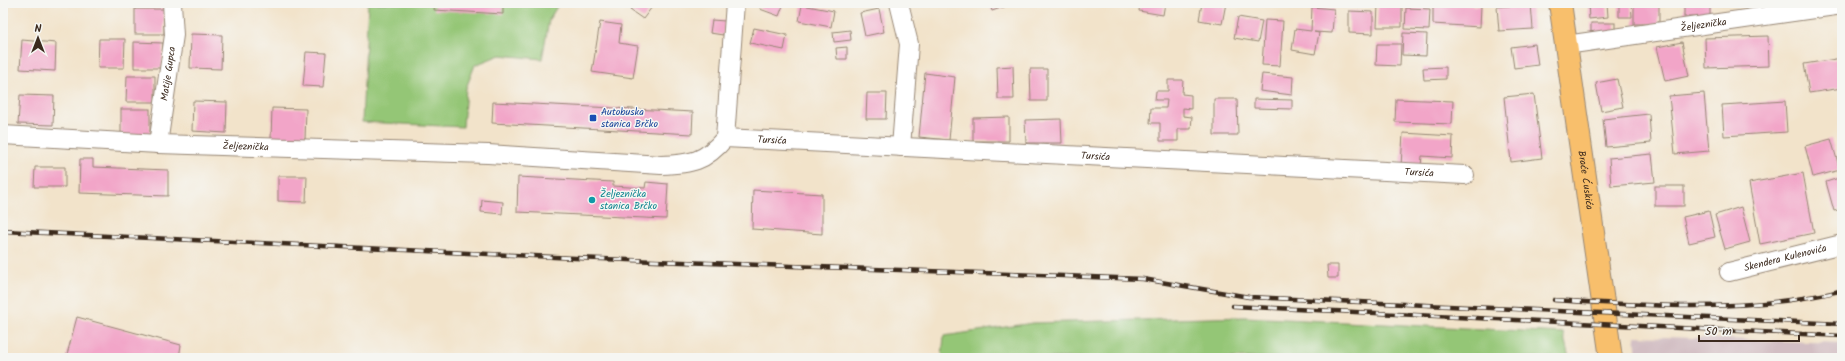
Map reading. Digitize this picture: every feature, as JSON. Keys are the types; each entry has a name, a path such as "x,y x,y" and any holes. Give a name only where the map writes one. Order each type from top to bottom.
{"main road":[{"name":"Braće Ćuskića","path":"1560,3 1611,358"}],"street":[{"name":"Matije Gupca","path":"158,144 174,35 172,3"},
{"path":"725,138 734,3"},
{"path":"899,3 909,44 901,148"},
{"name":"Željeznička","path":"1566,45 1842,5"},
{"name":"Željeznička","path":"3,135 158,144 488,154 661,165 681,165 696,162 718,147 725,138"},
{"name":"Tursića","path":"725,138 1465,175"},
{"name":"Skendera Kulenovića","path":"1729,272 1842,244"}],"shaded area":[{"path":"1635,336 1842,343 1842,358 1637,358"}],"green space":[{"path":"368,3 559,3 549,20 542,59 500,55 475,65 466,88 463,127 362,122"},
{"path":"1245,317 1563,333 1569,358 942,358 944,336 1033,323"}],"building":[{"path":"435,3 503,3 503,14 434,10"},
{"path":"635,3 655,3 643,19 630,10"},
{"path":"762,3 784,3 779,16 760,9"},
{"path":"989,3 1016,3 992,11"},
{"path":"1140,3 1165,3 1163,15 1139,11"},
{"path":"1202,3 1226,3 1222,24 1199,20"},
{"path":"1433,3 1481,6 1480,27 1433,24"},
{"path":"1588,3 1607,3 1608,17 1589,19"},
{"path":"1619,3 1631,3 1632,17 1619,17"},
{"path":"1634,3 1659,3 1659,24 1634,24"},
{"path":"1684,3 1710,3 1710,17 1684,17"},
{"path":"1531,4 1533,29 1499,31 1497,7"},
{"path":"802,5 834,11 831,27 799,21"},
{"path":"1378,5 1402,6 1402,27 1377,27"},
{"path":"1312,7 1334,9 1332,33 1314,32 1319,33 1315,54 1292,50 1295,29 1311,31"},
{"path":"1406,8 1430,9 1429,30 1405,29"},
{"path":"135,9 164,9 164,34 135,34"},
{"path":"879,9 884,32 865,36 860,13"},
{"path":"1349,11 1373,12 1373,34 1349,33"},
{"path":"1238,17 1262,21 1258,42 1234,38"},
{"path":"712,20 725,21 723,35 710,33"},
{"path":"1265,20 1283,21 1280,66 1262,65"},
{"path":"600,22 621,25 619,43 638,46 633,78 592,72"},
{"path":"1591,23 1615,23 1615,38 1591,38"},
{"path":"754,28 787,35 784,50 750,43"},
{"path":"850,30 851,40 834,42 833,32"},
{"path":"1403,33 1427,34 1426,56 1402,55"},
{"path":"191,34 222,35 221,69 190,68"},
{"path":"1768,36 1769,66 1706,68 1705,38"},
{"path":"99,39 125,39 124,68 98,68"},
{"path":"22,40 56,43 55,71 20,69"},
{"path":"134,42 163,43 162,68 134,68"},
{"path":"1682,42 1689,76 1665,81 1657,47"},
{"path":"1377,44 1401,44 1400,66 1376,65"},
{"path":"1535,44 1538,65 1514,68 1511,47"},
{"path":"847,47 847,59 837,59 836,48"},
{"path":"306,52 326,53 323,87 303,86"},
{"path":"1842,58 1842,88 1809,93 1804,64"},
{"path":"1013,66 1014,99 998,99 997,67"},
{"path":"1446,67 1446,79 1424,80 1423,68"},
{"path":"1030,69 1047,69 1047,101 1031,101"},
{"path":"925,73 955,77 949,140 919,137"},
{"path":"1262,74 1293,77 1292,95 1260,91"},
{"path":"127,76 155,76 155,102 126,102"},
{"path":"1617,79 1623,107 1601,111 1596,83"},
{"path":"1168,80 1183,80 1182,94 1191,95 1191,109 1183,108 1183,116 1192,117 1191,129 1178,129 1178,141 1160,141 1160,123 1150,123 1151,108 1166,108 1167,100 1155,100 1156,91 1168,91"},
{"path":"867,93 887,93 886,119 866,119"},
{"path":"1704,93 1709,151 1675,154 1669,96"},
{"path":"1534,94 1542,158 1511,162 1504,97"},
{"path":"20,95 54,96 53,125 18,124"},
{"path":"1214,99 1237,99 1238,135 1214,135"},
{"path":"1254,99 1292,100 1292,109 1254,108"},
{"path":"1396,99 1453,101 1452,124 1395,122"},
{"path":"193,101 227,102 226,133 192,131"},
{"path":"1785,101 1787,132 1724,136 1722,105"},
{"name":"Autobuska stanica Brčko","path":"493,102 693,112 692,134 492,123"},
{"path":"272,108 306,109 305,140 271,139"},
{"path":"121,109 150,109 150,135 121,135"},
{"path":"1649,114 1651,143 1606,147 1603,119"},
{"path":"1009,117 1009,141 973,141 973,118"},
{"path":"1061,119 1062,143 1026,143 1025,120"},
{"path":"1403,133 1453,136 1452,158 1422,156 1421,166 1401,166"},
{"path":"1831,139 1840,170 1813,177 1805,146"},
{"path":"1652,154 1655,182 1611,186 1609,158"},
{"path":"80,159 93,159 93,167 168,170 168,196 79,193"},
{"path":"35,167 65,167 65,187 34,187"},
{"path":"1803,173 1814,233 1760,244 1749,183"},
{"path":"278,176 307,176 306,202 278,201"},
{"name":"Željeznička stanica Brčko","path":"518,177 613,182 613,186 645,188 646,182 668,184 666,219 517,212"},
{"path":"1842,177 1842,209 1834,211 1826,182"},
{"path":"1655,186 1684,186 1684,206 1655,206"},
{"path":"753,190 822,194 822,234 752,229"},
{"path":"482,200 503,202 502,214 481,212"},
{"path":"1741,207 1750,242 1725,249 1715,215"},
{"path":"1709,211 1715,237 1689,243 1683,217"},
{"path":"1327,265 1338,265 1338,278 1328,278"},
{"path":"77,317 181,345 179,358 66,358"}],"railway":[{"path":"3,231 575,258 1143,279 1249,297 1842,324"},
{"path":"1554,300 1676,306 1737,305 1797,299 1842,290"},
{"path":"1233,306 1842,336"}],"place":[{"name":"Autobuska stanica Brčko","path":"593,118"},
{"name":"Željeznička stanica Brčko","path":"592,200"}]}
